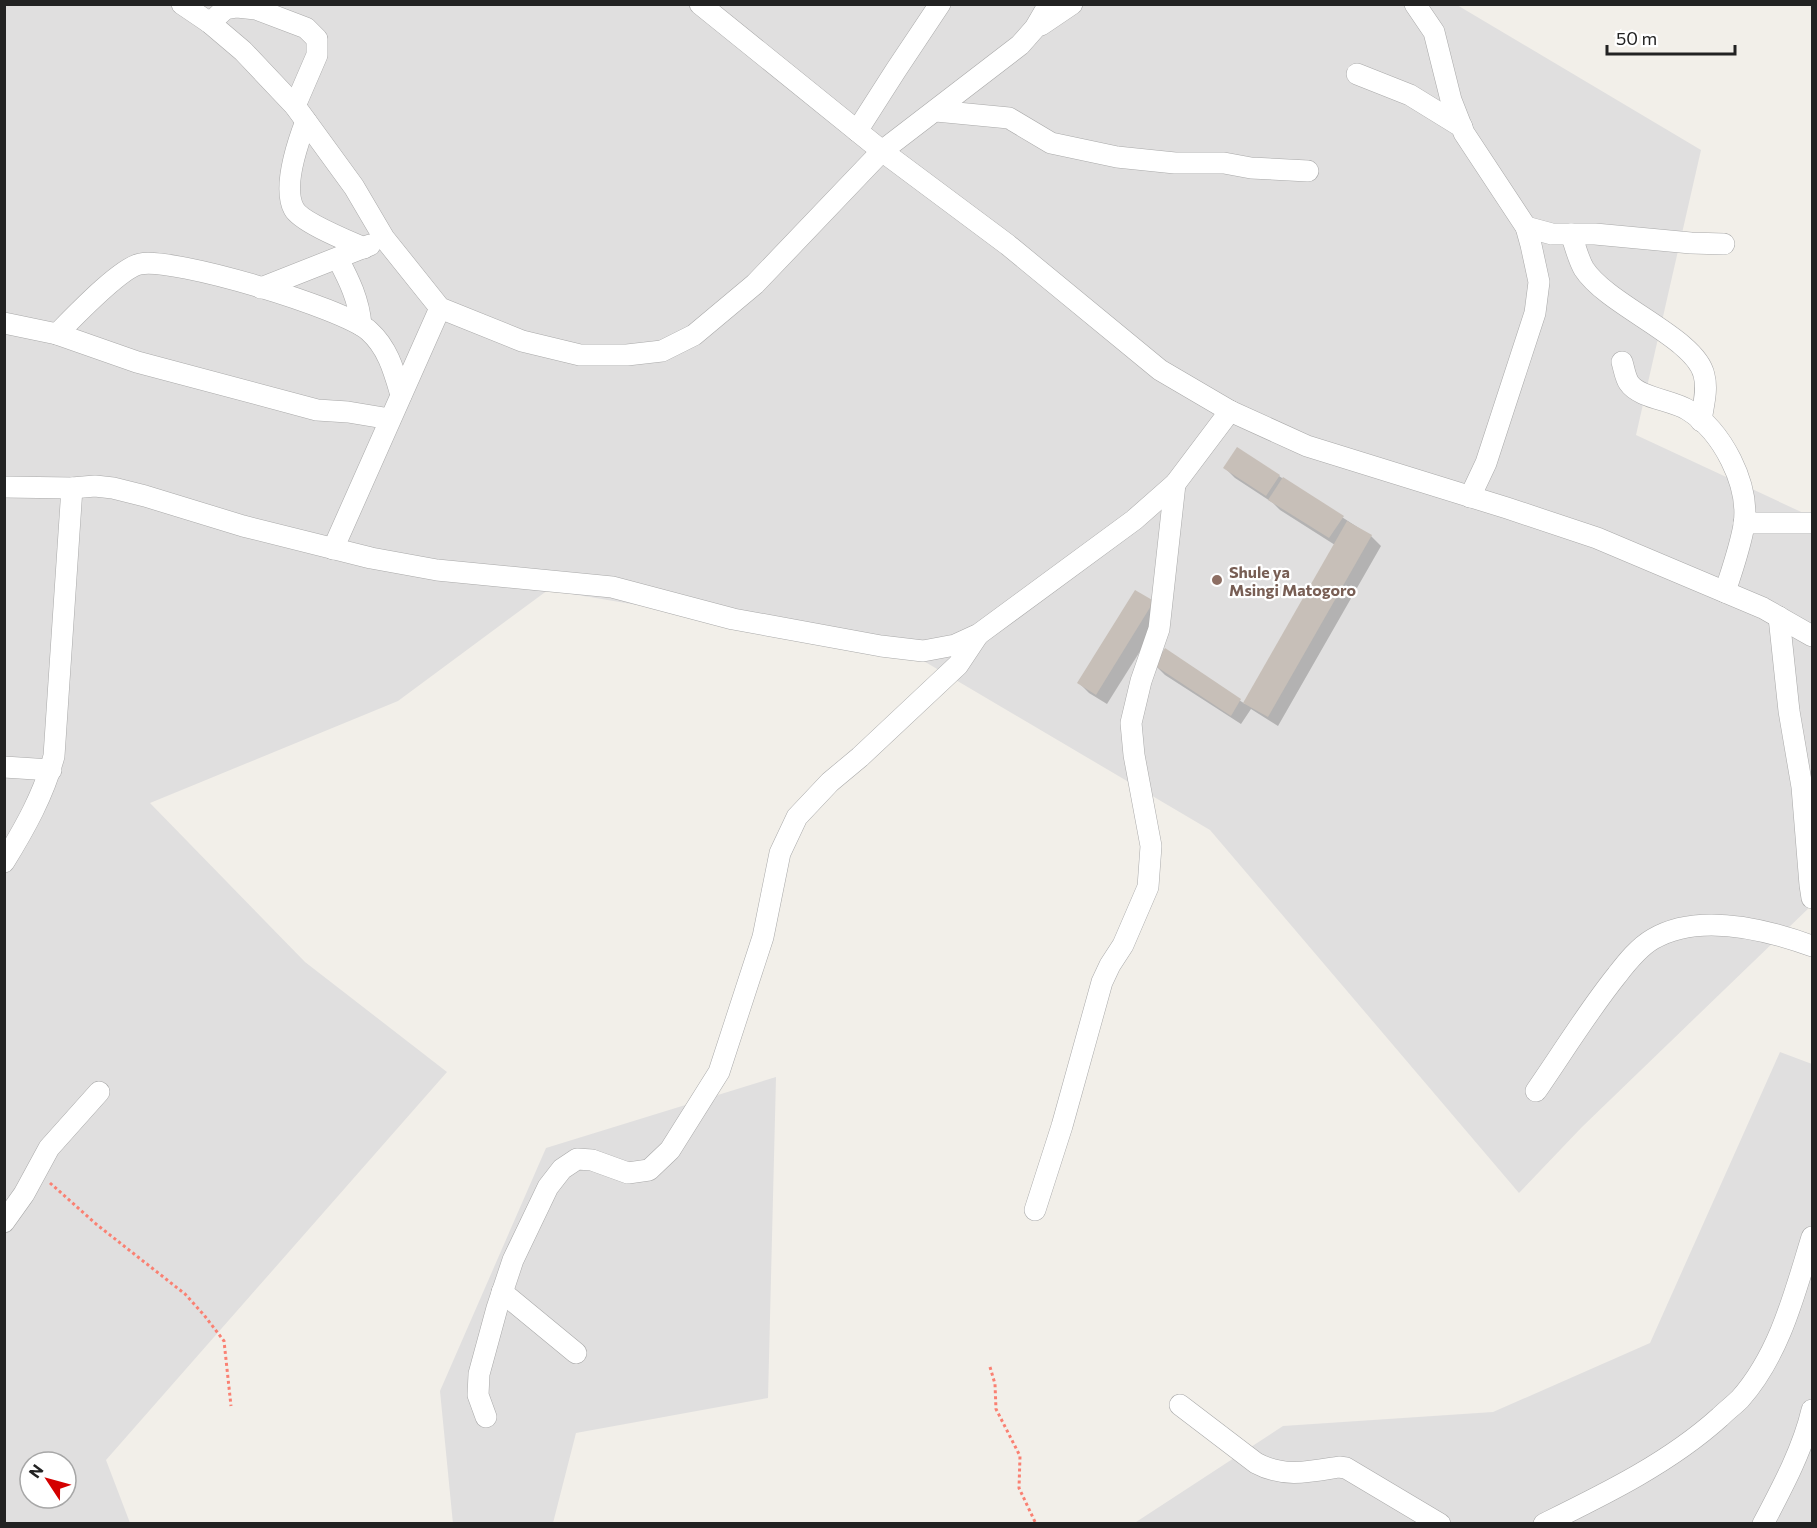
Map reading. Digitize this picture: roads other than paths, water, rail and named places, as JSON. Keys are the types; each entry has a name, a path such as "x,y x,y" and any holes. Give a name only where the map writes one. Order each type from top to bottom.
{"street":[{"path":"182,4 210,23 243,51 301,114 354,187 384,238 440,308 522,340 580,355 627,355 662,351 694,335 755,284 882,151 1008,56 1035,28 1072,4"},
{"path":"700,4 882,151 1008,245 1160,370 1230,411 1307,446 1597,538 1725,592 1779,617 1812,636"},
{"path":"857,131 940,4"},
{"path":"1415,4 1434,32 1451,100 1462,127 1485,167 1526,227 1539,282 1535,313 1486,463 1470,497"},
{"path":"1035,28 1046,6"},
{"path":"210,23 225,9 237,7 256,9 306,28 317,39 317,55 301,114 291,173 291,199 294,209 302,217 364,248"},
{"path":"1357,74 1410,95 1462,127"},
{"path":"936,111 1010,118 1051,143 1117,158 1175,164 1224,162 1251,168 1308,171"},
{"path":"320,227 334,260 355,295 360,309 361,325"},
{"path":"1526,227 1552,234 1595,234 1724,244"},
{"path":"1571,234 1583,268 1595,282 1628,309 1670,335 1691,354 1704,372 1706,388 1701,421"},
{"path":"261,288 384,238"},
{"path":"57,334 122,274 139,264 169,264 326,308 361,325 380,343 391,361 401,395"},
{"path":"333,549 440,308"},
{"path":"4,323 57,334 137,362 317,410 390,418"},
{"path":"1622,362 1628,382 1635,390 1688,410 1710,427 1735,468 1744,501 1744,523 1725,592"},
{"path":"4,487 95,486 113,488 243,526 333,549 437,570 612,587 733,619 777,625 881,646 923,651 955,645 979,634 1134,520 1175,484 1230,411"},
{"path":"1035,1210 1062,1126 1102,982 1123,945 1148,887 1151,846 1134,755 1131,723 1141,681 1158,628 1175,484"},
{"path":"4,862 29,822 51,770 54,756 72,488"},
{"path":"1744,523 1812,523"},
{"path":"1779,617 1789,711 1802,787 1812,898"},
{"path":"486,1417 478,1395 478,1374 513,1260 548,1188 562,1169 577,1159 592,1160 628,1173 649,1170 670,1150 719,1072 763,937 780,853 797,817 830,782 860,758 958,665 979,634"},
{"path":"4,767 51,770"},
{"path":"1536,1091 1600,997 1630,959 1652,939 1674,930 1701,924 1725,925 1812,946"},
{"path":"4,1222 24,1194 49,1148 99,1092"},
{"path":"1544,1524 1595,1499 1669,1456 1704,1431 1740,1399 1761,1368 1782,1328 1812,1236"},
{"path":"502,1292 576,1353"},
{"path":"1180,1405 1256,1463 1269,1470 1281,1473 1346,1468 1440,1524"},
{"path":"1763,1524 1790,1469 1812,1413"}],"place":[{"name":"Shule ya Msingi Matogoro","path":"1217,580"}]}
